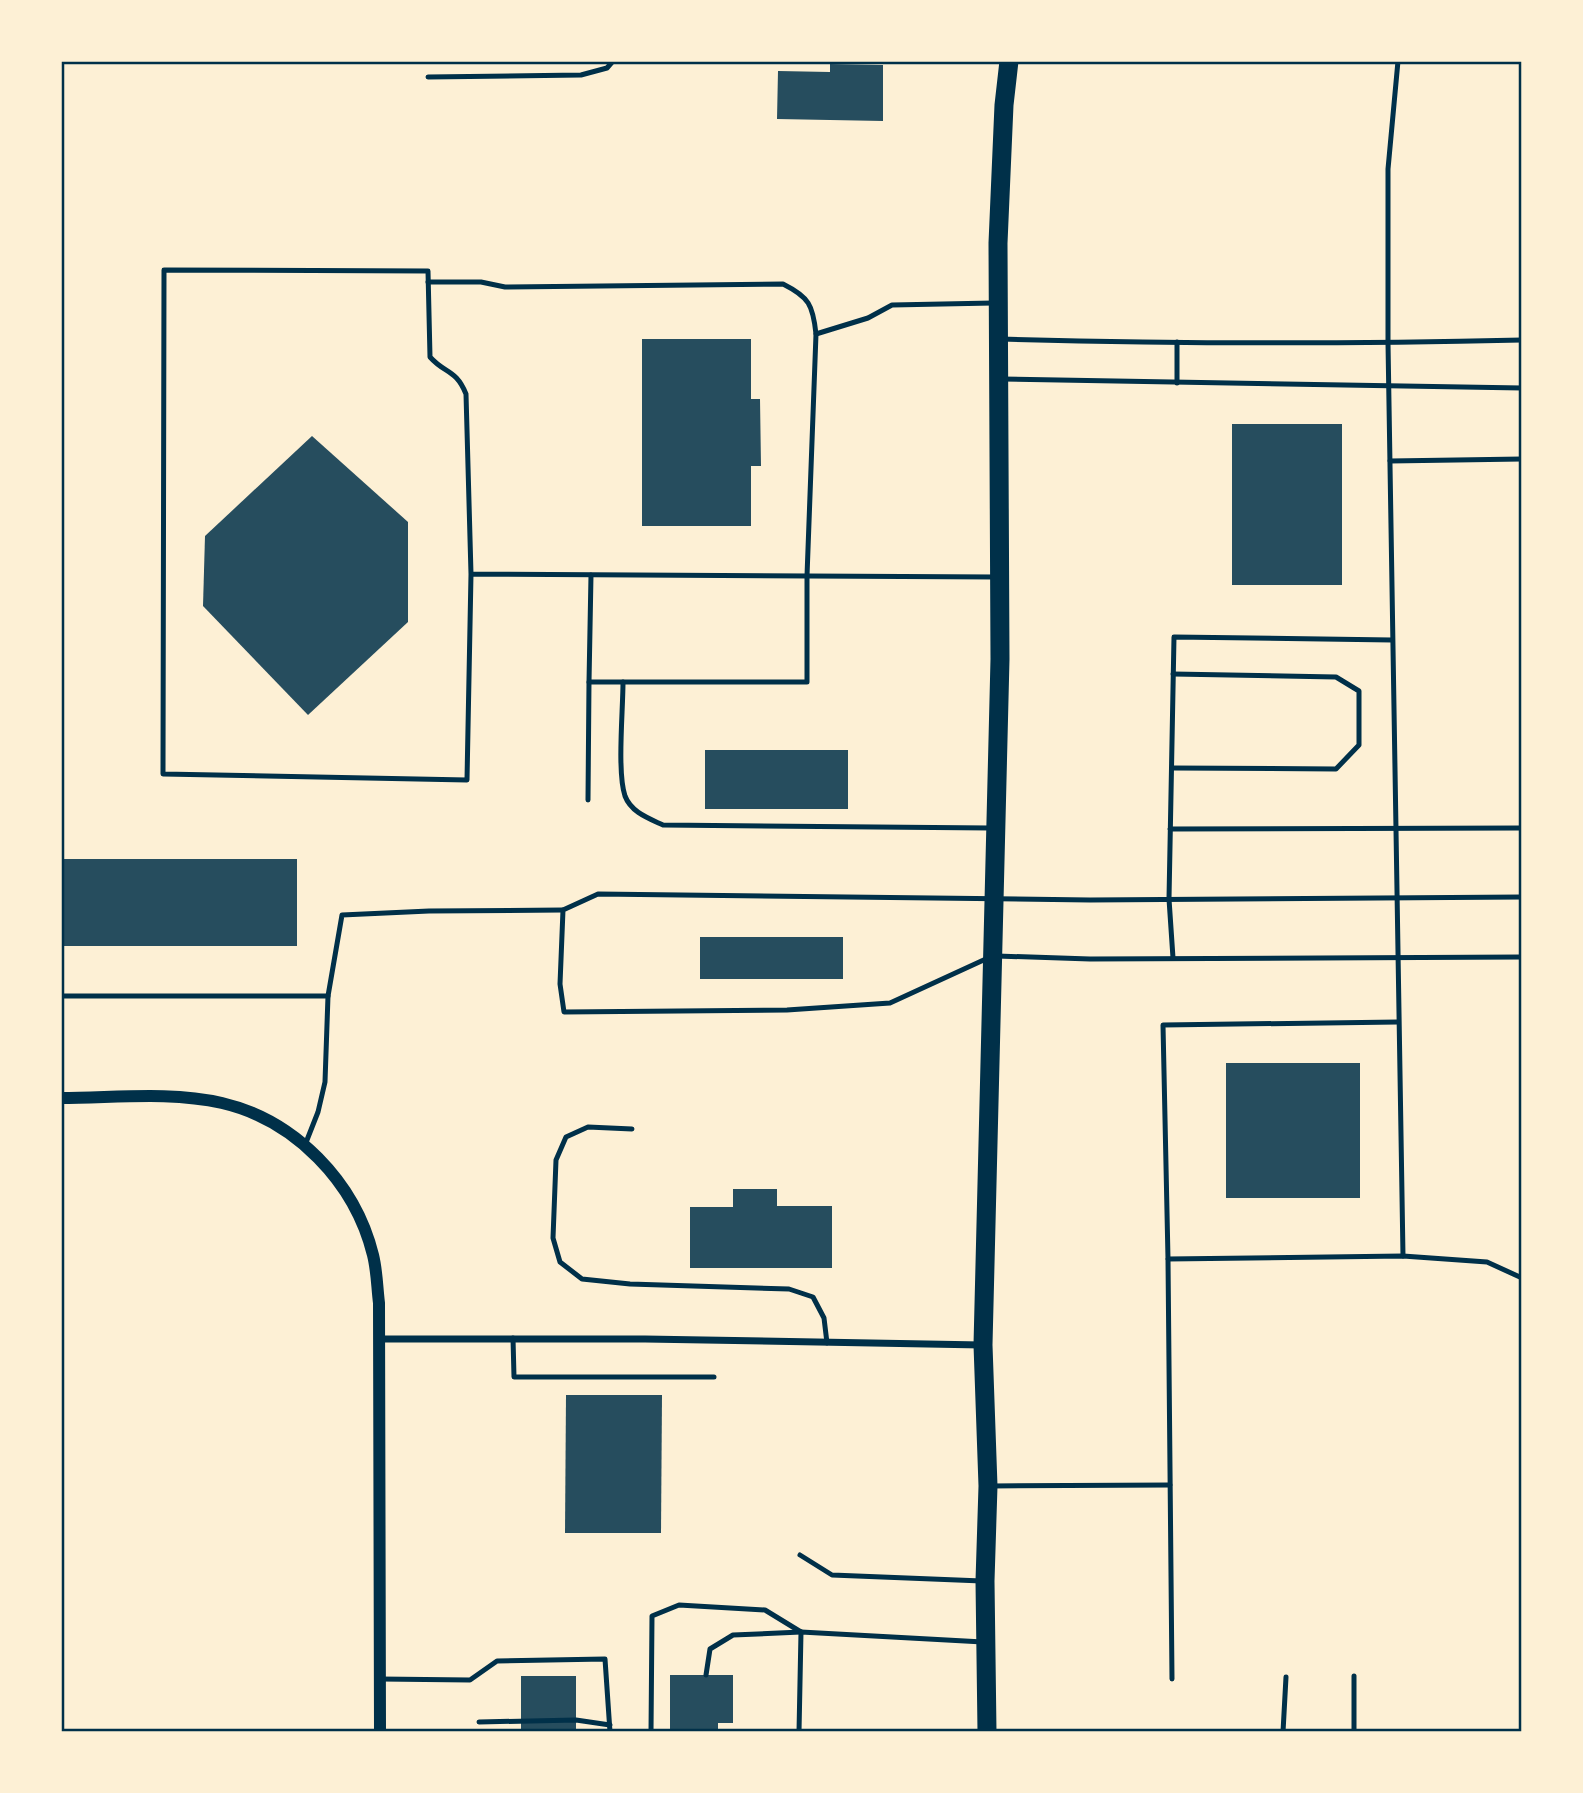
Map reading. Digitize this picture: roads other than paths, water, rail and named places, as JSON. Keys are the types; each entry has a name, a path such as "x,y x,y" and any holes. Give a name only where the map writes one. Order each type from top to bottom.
{"highway":[{"path":"987,1732 985,1581 988,1486 983,1345 1000,659 998,230 1004,105 1009,61"}],"street":[{"path":"61,1098 160,1097 220,1103 257,1115 279,1126 305,1145 335,1177 355,1209 366,1235 376,1275 379,1339 380,1732"},
{"path":"379,1339 513,1338 983,1345"}],"lane":[{"path":"428,77 581,75 607,68 613,61"},
{"path":"1398,61 1388,169 1388,343 1403,1256"},
{"path":"164,270 428,271 430,356 437,365 450,371 461,381 466,394 471,574 467,780 163,775 164,270"},
{"path":"428,282 481,282 505,287 783,284 802,293 813,310 816,334 807,576 807,682 589,682"},
{"path":"816,334 868,318 892,305 998,303"},
{"path":"998,339 1388,343 1522,340"},
{"path":"1177,342 1177,383"},
{"path":"999,379 1522,388"},
{"path":"1390,461 1522,459"},
{"path":"471,574 999,577"},
{"path":"588,800 591,575"},
{"path":"1173,958 1169,899 1174,638 1392,640"},
{"path":"1171,768 1336,769 1359,746 1359,691 1336,677 1173,674"},
{"path":"623,682 622,775 626,798 640,815 663,825 996,828"},
{"path":"1170,829 1522,828"},
{"path":"305,1145 318,1112 325,1082 328,996 342,915 563,910 598,894 1169,899 1522,897"},
{"path":"563,910 560,984 564,1012 787,1010 890,1003 992,956 1522,957"},
{"path":"61,996 328,996"},
{"path":"1171,1679 1168,1259 1163,1025 1398,1022"},
{"path":"632,1129 588,1127 566,1137 556,1160 553,1238 560,1262 582,1279 630,1284 789,1289 813,1297 824,1318 827,1343"},
{"path":"1168,1259 1403,1256 1487,1262 1522,1278"},
{"path":"513,1338 514,1377 714,1377"},
{"path":"988,1486 1170,1485"},
{"path":"800,1555 832,1575 985,1581"},
{"path":"651,1732 652,1616 678,1605 765,1610 802,1632"},
{"path":"706,1675 710,1648 733,1635 802,1632 986,1642"},
{"path":"799,1732 802,1632"},
{"path":"380,1679 470,1680 497,1661 605,1659 610,1729 576,1720 479,1723"},
{"path":"1354,1676 1354,1732"},
{"path":"1283,1732 1286,1677"}]}
